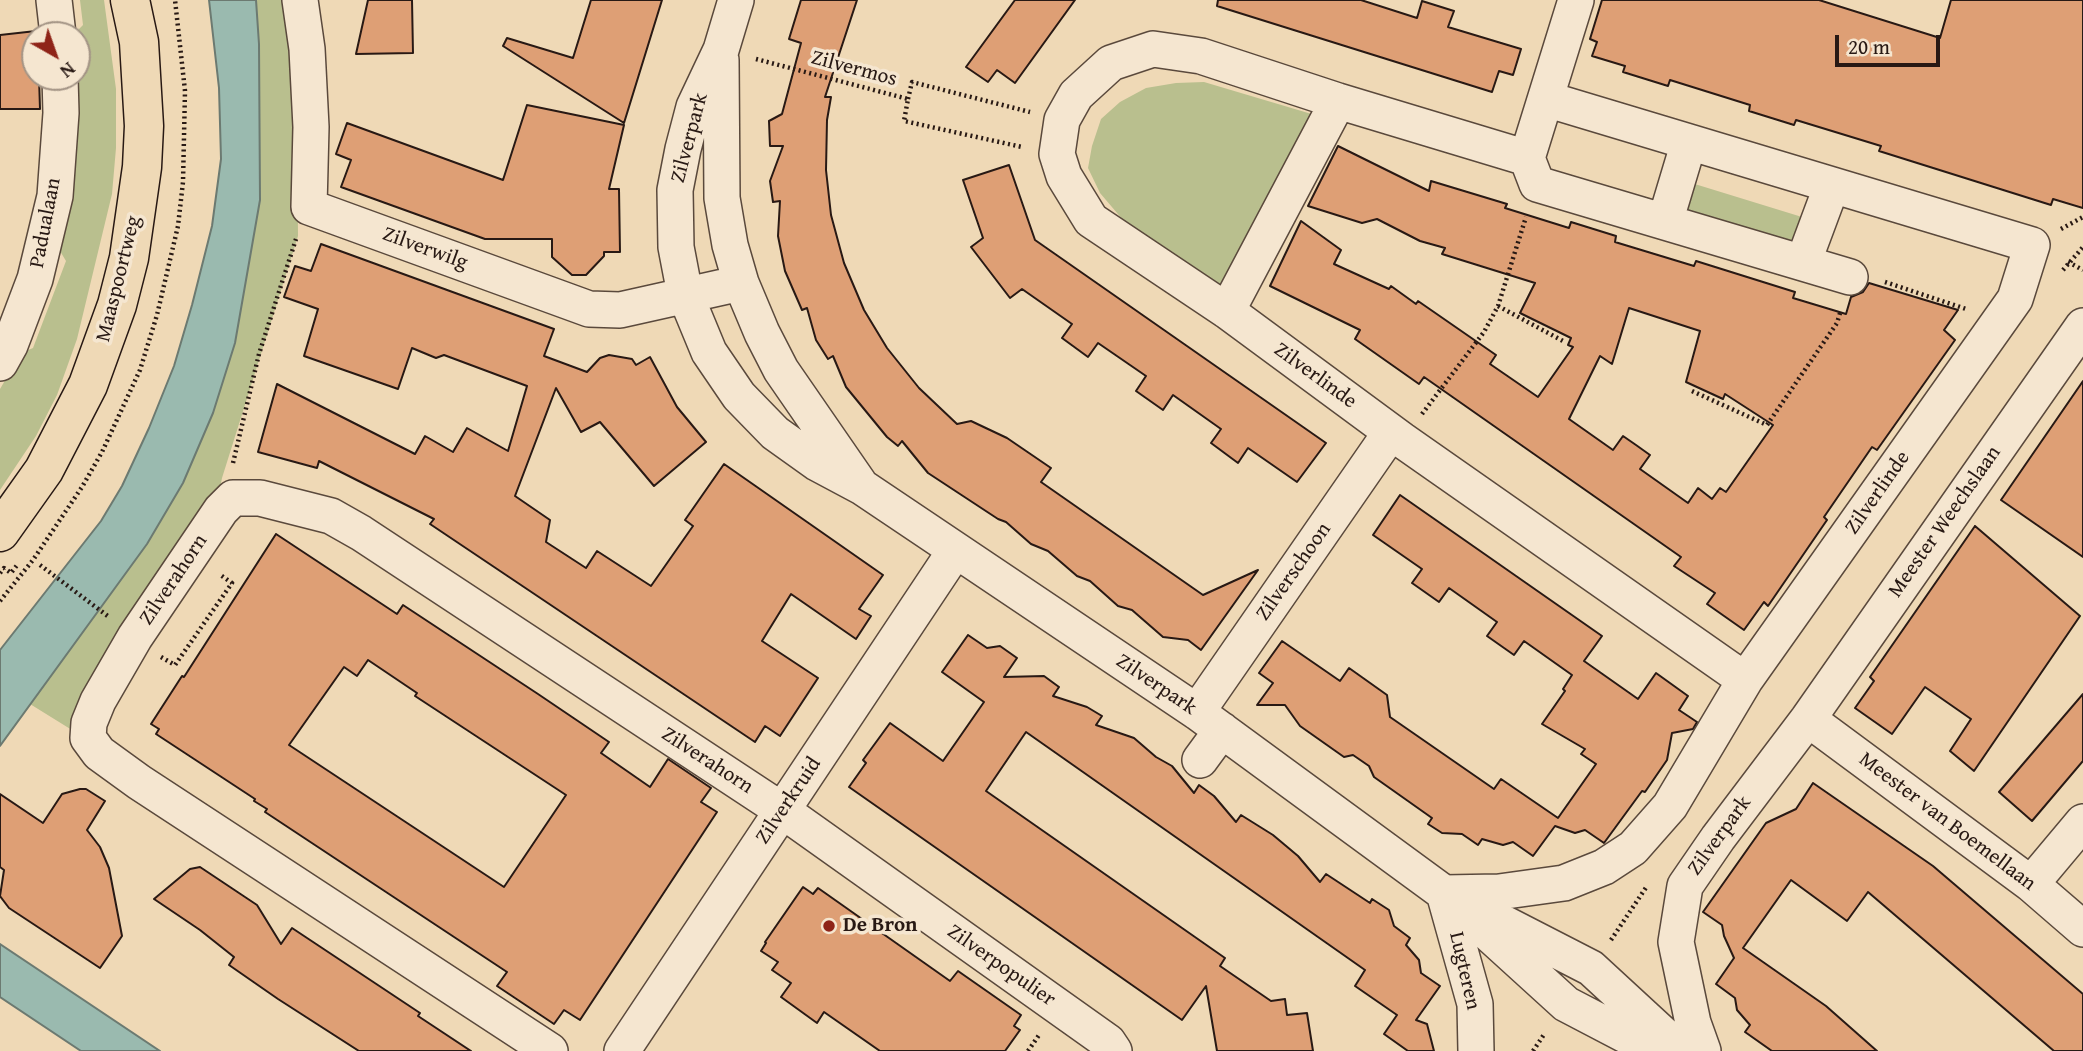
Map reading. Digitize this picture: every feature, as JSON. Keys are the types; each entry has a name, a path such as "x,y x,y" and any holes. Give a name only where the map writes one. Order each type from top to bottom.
{"main road":[{"name":"Maaspoortweg","path":"0,533 44,470 88,384 117,305 129,258 142,167 144,126 139,42 130,0"}],"street":[{"path":"54,0 56,21"},
{"path":"300,0 307,49 310,114 309,207"},
{"name":"Zilverpark","path":"736,0 720,50 694,107 675,190 676,247 685,294 709,352 739,396 775,433 817,463 862,487 1209,721 1444,893 1566,1004 1657,1051"},
{"path":"1532,171 1546,99 1576,0"},
{"name":"Zilverlinde","path":"1546,99 2032,245 2015,299 1745,680 1397,436 1227,311 1091,219 1064,176 1058,154 1062,120 1076,94 1111,63 1153,49 1202,56 1338,101 1665,222 1850,277"},
{"name":"Zilverpark","path":"720,50 722,198 730,245 741,283 781,370 862,487"},
{"name":"Padualaan","path":"0,363 10,345 35,279 55,196 60,91"},
{"path":"1227,311 1338,101"},
{"path":"1665,222 1689,142"},
{"path":"1803,263 1832,185"},
{"name":"Zilverwilg","path":"309,207 589,309 620,310 741,283"},
{"name":"Meester Weechslaan","path":"1808,719 2083,326"},
{"name":"Zilverschoon","path":"1200,760 1209,721 1397,436"},
{"name":"Zilverahorn","path":"551,1051 139,782 99,753 88,738 89,723 98,701 135,638 221,510 233,498 260,498 331,516 361,533 783,811"},
{"name":"Zilverkruid","path":"622,1051 955,551"},
{"path":"1444,893 1499,892 1564,883 1604,867 1633,848 1670,806 1745,680"},
{"name":"Zilverpark","path":"1703,1051 1693,1023 1676,942 1685,886 1717,838 1808,719"},
{"name":"Meester van Boemellaan","path":"1808,719 2031,884 2083,929"},
{"name":"Zilverpopulier","path":"783,811 1108,1042 1114,1051"},
{"path":"2031,884 2083,822"},
{"name":"Zilverpark","path":"1444,893 1591,968 1681,1051"},
{"name":"Lugteren","path":"1444,893 1475,1004 1476,1051"}],"path":[{"name":"Zilvermos","path":"720,50 908,99 904,121 1058,154"},
{"path":"908,99 912,82 1062,120"},
{"path":"1397,436 1453,375 1483,332 1497,306 1532,171"},
{"path":"233,498 230,479 259,354 297,234 309,207"},
{"path":"1692,391 1767,425 1837,323 1850,277 1859,273 2000,321"},
{"path":"1497,306 1563,341"},
{"path":"0,601 33,560"},
{"path":"40,565 118,624"},
{"path":"1028,1051 1044,1029"}],"green space":[{"path":"80,0 104,0 116,89 116,148 112,194 77,339 57,395 36,436 0,490 0,389 21,353 33,348 66,261 60,251 76,91 91,91 91,21 83,21"},
{"path":"256,0 286,0 297,116 298,236 222,478 216,509 80,735 30,704 147,544 183,483 213,413 235,343 260,200 259,44"},
{"path":"1204,82 1325,118 1232,301 1123,220 1100,193 1088,168 1101,119 1120,102 1146,88"},
{"path":"1685,181 1815,221 1802,259 1672,219"}],"water":[{"path":"209,0 256,0 259,44 260,200 235,343 213,413 183,483 147,544 0,746 0,650 101,521 122,486 174,366 192,305 212,226 221,159 219,88"},
{"path":"0,944 160,1051 81,1051 0,997"}],"building":[{"path":"368,0 412,0 413,53 356,54"},
{"path":"591,0 662,0 624,123 503,46 507,38 573,58"},
{"path":"801,0 857,0 825,97 831,97 827,120 826,170 831,215 844,263 864,310 887,348 919,388 957,424 971,421 1007,438 1051,468 1041,482 1203,595 1258,570 1201,650 1188,640 1163,637 1132,610 1118,606 1090,581 1077,576 1048,551 1031,544 1006,522 928,473 902,441 898,446 887,437 846,387 833,356 828,359 816,340 807,308 802,310 785,271 778,236 780,201 773,202 770,181 783,146 770,146 769,121 782,114 801,43 789,39"},
{"path":"1015,0 1075,0 1015,83 997,70 988,82 966,67"},
{"path":"1218,0 1361,0 1417,18 1422,1 1454,11 1448,27 1521,49 1513,75 1499,71 1492,92 1217,6"},
{"path":"1602,0 1819,0 1940,38 1951,0 2083,0 2083,208 2053,199 2051,205 1879,151 1881,146 1796,120 1794,125 1749,111 1750,105 1670,80 1668,86 1623,72 1625,66 1592,56 1597,42 1590,39"},
{"path":"21,33 21,91 39,91 40,109 0,109 0,35"},
{"path":"527,105 624,125 609,189 619,189 620,252 604,252 604,256 586,275 572,275 552,257 552,239 485,239 341,187 351,160 336,154 347,123 503,180"},
{"path":"1338,146 1429,191 1431,181 1507,204 1505,208 1569,228 1571,222 1616,236 1615,242 1694,266 1696,261 1795,292 1793,298 1846,314 1851,297 1863,292 1869,283 1958,310 1944,330 1955,340 1877,450 1872,447 1824,517 1827,520 1768,606 1764,602 1744,630 1707,604 1715,593 1674,566 1681,557 1424,377 1419,384 1355,339 1360,330 1270,286 1301,221 1341,250 1334,264 1389,289 1391,286 1416,304 1418,301 1496,355 1490,364 1538,397 1573,347 1568,345 1571,338 1520,313 1535,283 1442,254 1445,248 1420,241 1377,219 1362,223 1308,206","holes":["1629,308 1700,331 1686,382 1723,399 1725,394 1773,425 1726,492 1720,488 1712,499 1698,488 1688,503 1640,469 1650,455 1636,445 1623,436 1613,450 1569,419 1600,356 1612,364"]},
{"path":"1009,165 1035,240 1326,443 1297,482 1248,448 1238,463 1211,443 1221,429 1173,395 1163,410 1136,391 1146,376 1098,343 1088,357 1062,338 1072,324 1022,289 1010,298 971,247 983,238 963,180"},
{"path":"321,244 554,329 544,356 587,372 600,358 609,355 632,359 636,365 650,357 677,407 706,442 654,486 600,422 581,432 556,388 515,496 550,520 546,542 586,568 597,551 651,586 693,526 685,520 724,464 883,575 859,609 871,616 856,639 791,594 762,641 818,678 780,736 765,726 755,742 430,524 434,519 319,461 317,468 258,452 277,384 415,454 425,436 453,452 467,428 508,451 527,386 444,355 436,358 412,348 398,389 304,356 318,309 284,297 295,266 311,271"},
{"path":"2083,381 2083,557 2001,500"},
{"path":"1400,495 1602,636 1584,661 1638,699 1656,673 1688,696 1679,710 1697,722 1693,729 1672,733 1667,760 1604,843 1585,830 1575,833 1555,826 1533,856 1513,842 1503,845 1482,839 1478,845 1462,834 1442,833 1428,824 1432,818 1374,777 1369,766 1353,755 1344,757 1300,726 1285,705 1257,705 1273,683 1259,673 1282,641 1340,681 1349,668 1387,695 1390,717 1494,789 1501,779 1558,818 1596,764 1581,754 1585,749 1542,724 1565,691 1563,689 1572,675 1524,641 1514,655 1487,636 1497,622 1449,588 1439,602 1412,583 1422,569 1373,535"},
{"path":"1975,526 2080,616 1974,771 1950,751 1971,719 1925,687 1892,734 1855,708 1874,681 1870,677"},
{"path":"276,534 397,614 403,605 609,742 601,753 650,787 668,759 711,788 701,802 717,812 580,1020 564,1010 554,1024 497,986 507,972 265,812 267,809 254,801 255,799 156,734 159,729 151,724 182,676 184,677","holes":["368,660 417,693 415,696 566,795 504,887 289,745 344,667 357,676"]},
{"path":"968,635 987,648 1000,646 1017,658 1004,677 1044,676 1059,687 1053,696 1087,707 1102,716 1096,725 1134,738 1156,757 1172,766 1194,793 1199,785 1214,796 1236,822 1241,815 1273,835 1298,856 1320,882 1326,874 1370,903 1372,899 1389,910 1394,926 1410,938 1406,945 1419,960 1421,973 1440,986 1416,1020 1427,1024 1434,1051 1408,1051 1384,1034 1397,1015 1355,986 1365,970 1026,732 986,791 1225,958 1220,966 1271,1001 1285,999 1287,1015 1307,1013 1313,1051 1217,1051 1206,986 1182,1020 849,787 866,763 863,760 890,723 943,761 984,702 942,672"},
{"path":"2083,694 2083,761 2032,821 1999,792"},
{"path":"1813,783 1933,866 2083,994 2083,1051 2054,1051 1868,892 1847,921 1791,880 1743,948 1826,1006 1877,1051 1772,1051 1745,1032 1750,1025 1737,1010 1735,998 1716,984 1734,958 1722,925 1703,912 1766,823 1796,809"},
{"path":"86,789 105,801 87,830 100,847 109,868 122,936 100,968 9,908 0,896 4,870 0,867 0,794 43,823 62,794"},
{"path":"200,867 257,905 281,944 292,928 420,1013 418,1016 471,1051 359,1051 278,999 229,965 234,957 154,899 190,869"},
{"path":"803,887 813,894 818,888 950,981 958,971 1021,1015 1014,1026 1020,1030 1005,1051 880,1051 824,1012 817,1023 781,997 791,983 772,970 778,962 761,951"}],"place":[{"name":"De Bron","path":"829,926"}]}
